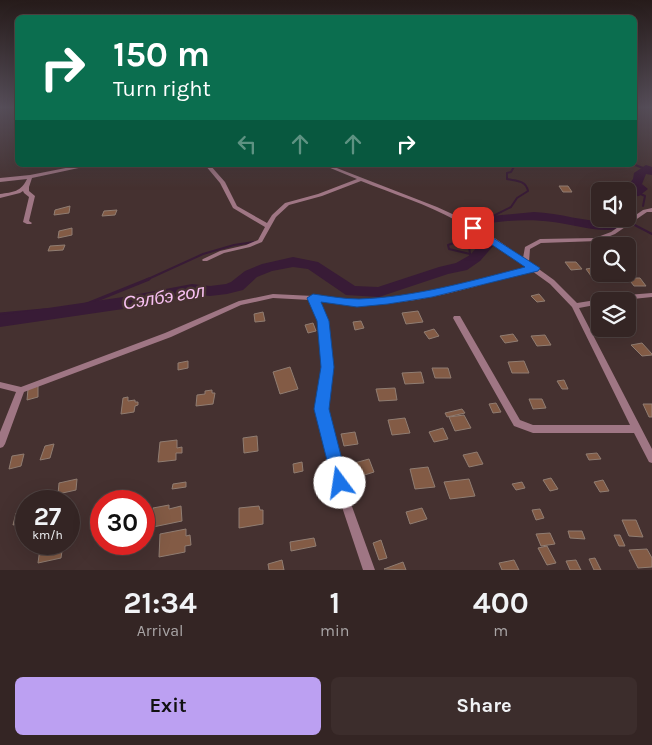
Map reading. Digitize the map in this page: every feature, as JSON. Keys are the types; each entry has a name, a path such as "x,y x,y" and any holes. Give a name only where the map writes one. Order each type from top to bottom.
{"street":[{"path":"0,180 30,177 78,167"},
{"path":"209,167 222,182 235,207 268,226"},
{"path":"331,167 459,219 526,262 552,282 575,306 652,459"},
{"path":"30,177 26,187 26,192 32,196 26,222 30,223"},
{"path":"205,260 222,252 260,241 279,209 287,204 320,195 362,179"},
{"path":"0,196 18,192 26,187"},
{"path":"526,262 527,248 540,241 596,240 613,233 645,211 652,210"},
{"path":"0,385 21,390 168,335 239,303 273,296 357,303 388,300 432,294 534,268"},
{"path":"636,296 652,295"},
{"path":"313,298 323,321 328,367 321,409 345,501 368,570"},
{"path":"575,306 591,303"},
{"path":"457,318 518,423 533,429 637,429"},
{"path":"0,444 21,390"}],"building":[{"path":"559,186 568,186 572,192 563,192"},
{"path":"70,206 69,213 54,215 55,210"},
{"path":"117,210 115,215 102,216 104,211"},
{"path":"72,228 72,235 58,238 59,231"},
{"path":"65,245 63,250 48,251 50,246"},
{"path":"565,262 576,262 582,269 571,270"},
{"path":"591,268 591,276 586,269"},
{"path":"636,278 640,278 646,286 634,286 631,282 636,282"},
{"path":"539,294 545,301 537,302 531,296"},
{"path":"418,311 423,322 406,324 402,313"},
{"path":"263,312 265,321 255,322 254,314"},
{"path":"361,321 364,328 355,330 353,322"},
{"path":"313,323 316,331 308,333 305,325"},
{"path":"434,329 439,336 429,339 424,332"},
{"path":"513,334 518,341 505,343 500,336"},
{"path":"545,335 551,345 537,346 531,336"},
{"path":"642,343 652,355 642,356 631,345"},
{"path":"188,361 188,368 178,370 178,363"},
{"path":"524,361 529,373 512,373 508,362"},
{"path":"290,367 298,389 280,394 273,372"},
{"path":"432,368 448,368 451,378 435,378"},
{"path":"421,372 424,383 405,384 402,373"},
{"path":"564,380 568,389 562,389 557,381"},
{"path":"38,386 38,397 27,400 28,389"},
{"path":"395,388 397,400 379,401 376,389"},
{"path":"212,390 212,393 215,393 213,404 196,406 197,395 205,394 205,391"},
{"path":"128,397 128,401 135,400 135,402 138,402 138,405 135,406 134,412 121,414 123,398"},
{"path":"529,399 542,399 546,408 533,409"},
{"path":"496,403 501,412 493,413 489,404"},
{"path":"643,404 652,404 652,417 649,417"},
{"path":"462,409 465,413 447,417 445,413"},
{"path":"464,415 471,428 455,431 449,417"},
{"path":"405,418 410,433 392,435 388,420"},
{"path":"443,428 448,439 434,442 429,432"},
{"path":"355,432 358,444 344,446 341,434"},
{"path":"257,436 258,451 244,453 243,438"},
{"path":"177,440 177,448 182,447 182,453 176,453 176,460 158,462 160,442"},
{"path":"54,444 50,458 40,460 45,446"},
{"path":"477,452 483,464 469,467 463,455"},
{"path":"597,453 601,459 589,460 586,454"},
{"path":"24,454 21,466 9,469 12,456"},
{"path":"369,459 374,472 352,479 347,465"},
{"path":"302,462 303,471 294,473 293,464"},
{"path":"428,467 435,487 415,489 410,469"},
{"path":"551,478 558,489 550,491 543,480"},
{"path":"77,479 76,490 58,490 59,483"},
{"path":"469,479 475,496 450,499 444,482"},
{"path":"603,480 609,491 600,492 594,482"},
{"path":"186,482 186,487 172,489 173,484"},
{"path":"522,482 525,488 516,490 512,484"},
{"path":"169,505 169,509 181,506 182,521 155,527 155,508"},
{"path":"259,506 260,510 263,510 263,524 239,528 239,508"},
{"path":"422,508 427,519 410,524 406,512"},
{"path":"540,509 544,518 536,520 532,510"},
{"path":"622,520 636,520 643,537 629,536"},
{"path":"186,529 186,536 190,535 191,545 185,546 185,552 159,557 160,534"},
{"path":"568,531 582,531 585,539 570,538"},
{"path":"550,533 555,544 541,546 536,534"},
{"path":"614,535 620,535 625,546 619,546"},
{"path":"314,538 316,546 291,551 290,542"},
{"path":"381,540 387,558 379,560 373,543"},
{"path":"547,546 556,563 547,565 538,548"},
{"path":"647,549 652,558 652,567 638,568 629,550"},
{"path":"39,555 61,555 61,558 38,563"},
{"path":"595,558 601,570 594,570 589,559"},
{"path":"282,560 284,570 269,570 268,564"},
{"path":"514,560 519,570 502,570 499,563"},
{"path":"576,560 581,570 570,570 566,561"},
{"path":"403,562 406,570 384,569"}],"waterway":[{"path":"637,166 646,169"},
{"path":"485,220 511,207 517,198 528,191 523,183 507,179 507,173 511,172 514,167"},
{"name":"Сэлбэ гол","path":"636,183 639,180 640,173 646,169 652,171"},
{"name":"Сэлбэ гол","path":"636,185 642,189 636,192"},
{"path":"636,192 645,196 643,206"},
{"name":"Сэлбэ гол","path":"0,321 123,303 192,289 210,291 227,289 237,286 251,274 268,267 293,262 313,265 352,291 379,292 445,270 461,267 475,258 487,245 473,235 479,230 485,220 544,216 591,225"},
{"path":"636,226 652,234"},
{"path":"471,261 468,239 473,235"},
{"path":"470,237 448,245 449,249 470,254"},
{"path":"146,280 203,254 234,245 254,242"},
{"name":"Сэлбэ гол","path":"0,314 43,310 72,310 149,279"}],"route":[{"path":"340,483 321,409 328,367 323,321 313,298 357,303 388,300 432,294 534,268 473,228"}]}
